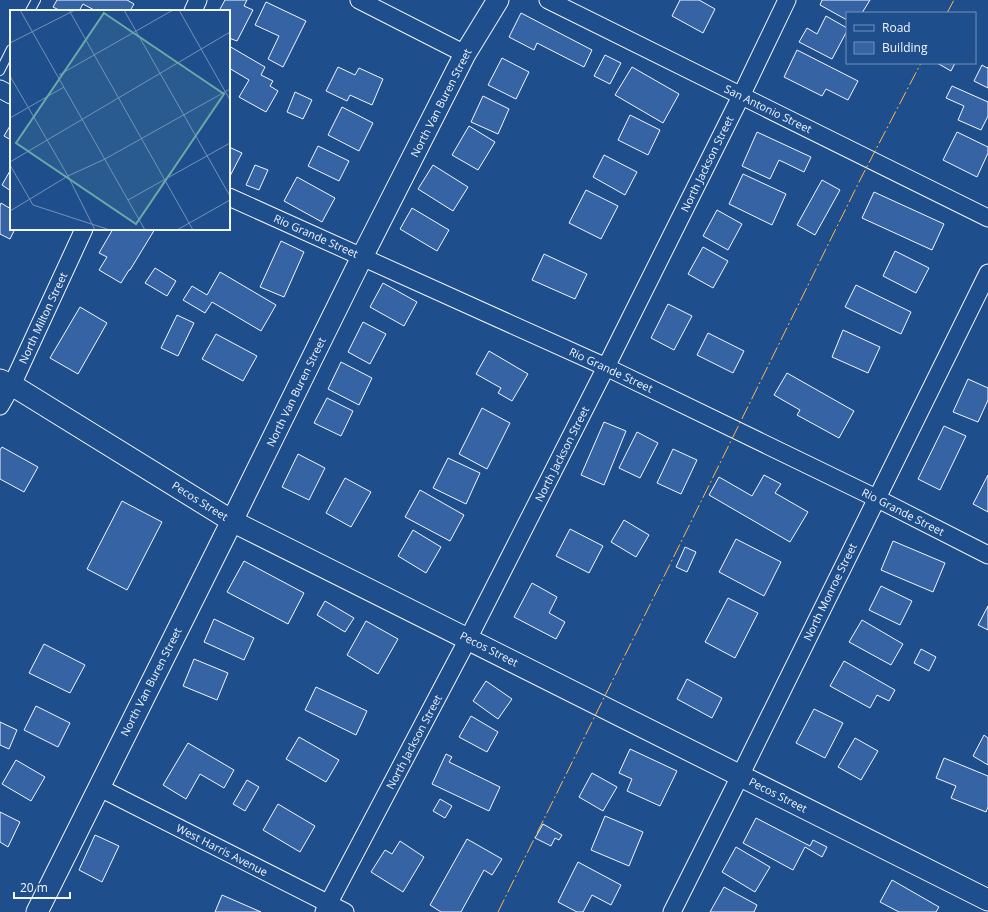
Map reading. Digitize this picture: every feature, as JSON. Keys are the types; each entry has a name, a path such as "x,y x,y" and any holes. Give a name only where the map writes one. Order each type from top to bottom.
{"street":[{"path":"193,10 198,0"},
{"path":"359,0 465,54"},
{"name":"North Van Buren Street","path":"36,912 232,521 362,256 465,54 498,0"},
{"name":"San Antonio Street","path":"548,0 988,218"},
{"name":"North Jackson Street","path":"326,908 468,639 606,367 741,96 786,0"},
{"path":"0,89 10,94"},
{"name":"Rio Grande Street","path":"230,197 606,367 876,498 988,555"},
{"name":"North Milton Street","path":"0,406 6,382 83,230"},
{"name":"North Monroe Street","path":"672,912 988,273"},
{"name":"Pecos Street","path":"6,382 232,521 988,900"},
{"name":"West Harris Avenue","path":"98,787 326,908 345,912"}],"lane":[{"path":"31,10 36,0"},
{"path":"0,71 10,51"}],"building":[{"path":"57,0 127,0 134,4 131,10 94,10 83,4 80,10 59,10 53,7"},
{"path":"225,0 247,0 244,6 253,10 237,41 230,38 230,10 220,10"},
{"path":"680,0 699,0 715,9 703,33 672,16"},
{"path":"822,0 870,0 863,12 846,12 846,19 820,5"},
{"path":"266,2 306,21 283,67 268,59 279,36 255,25"},
{"path":"521,13 592,50 584,67 537,43 534,50 509,37"},
{"path":"826,16 846,27 846,33 832,59 799,42 807,28 817,34"},
{"path":"230,47 265,67 261,75 273,81 270,86 278,91 266,112 239,97 249,80 230,69"},
{"path":"797,50 858,81 848,100 826,89 822,96 784,77"},
{"path":"605,55 621,63 610,84 594,76"},
{"path":"502,58 529,72 516,99 488,85"},
{"path":"939,64 954,64 951,71"},
{"path":"982,65 987,68 988,67 988,88 974,81"},
{"path":"338,67 355,75 359,68 383,79 372,105 350,95 347,101 326,91"},
{"path":"632,67 679,94 663,123 615,95"},
{"path":"952,86 988,102 988,116 981,130 958,120 964,106 946,98"},
{"path":"295,92 312,100 303,119 287,112"},
{"path":"483,96 509,109 498,134 471,122"},
{"path":"342,107 373,123 359,151 328,135"},
{"path":"630,115 660,130 648,155 618,140"},
{"path":"10,126 10,139 4,136"},
{"path":"469,126 495,142 478,170 452,155"},
{"path":"757,132 811,157 804,172 779,160 770,179 742,166"},
{"path":"957,132 988,147 988,153 977,177 943,160"},
{"path":"318,146 349,161 339,181 308,166"},
{"path":"230,147 242,153 230,176"},
{"path":"604,155 637,172 625,195 593,177"},
{"path":"255,165 268,170 259,190 246,185"},
{"path":"433,165 468,187 453,211 418,189"},
{"path":"10,171 10,190 2,185"},
{"path":"743,174 786,194 772,225 729,204"},
{"path":"297,177 335,198 322,222 284,201"},
{"path":"822,180 840,190 815,235 797,225"},
{"path":"586,190 618,206 601,239 569,223"},
{"path":"874,192 944,224 932,250 862,218"},
{"path":"1,203 10,208 10,230 14,230 10,239 0,234"},
{"path":"412,208 449,230 437,251 400,229"},
{"path":"717,210 742,224 728,250 703,236"},
{"path":"112,230 154,230 121,283 99,270 107,257 99,253"},
{"path":"281,241 304,252 284,297 260,287"},
{"path":"703,247 728,261 713,288 688,274"},
{"path":"895,251 929,268 916,293 883,276"},
{"path":"544,254 587,274 575,299 532,280"},
{"path":"155,268 176,281 167,296 145,283"},
{"path":"220,272 276,305 261,331 212,302 205,313 183,300 192,286 207,295"},
{"path":"383,283 417,302 404,326 370,307"},
{"path":"856,285 911,312 901,334 845,307"},
{"path":"668,304 692,316 674,350 651,338"},
{"path":"80,307 107,323 78,374 50,358"},
{"path":"177,315 194,323 178,356 161,348"},
{"path":"363,322 386,334 370,364 348,352"},
{"path":"843,330 880,347 868,373 832,357"},
{"path":"708,333 744,351 733,373 697,355"},
{"path":"216,334 257,356 243,381 202,359"},
{"path":"489,351 528,374 512,401 498,393 501,388 476,374"},
{"path":"341,362 372,378 359,405 328,389"},
{"path":"787,373 854,411 839,438 797,415 800,410 774,395"},
{"path":"968,379 988,388 988,400 978,422 953,412"},
{"path":"327,398 353,411 341,436 314,423"},
{"path":"482,408 510,423 487,469 459,454"},
{"path":"604,422 626,431 604,485 581,475"},
{"path":"944,426 966,436 940,490 918,479"},
{"path":"637,432 658,443 640,478 619,468"},
{"path":"2,447 38,467 24,492 0,479 0,450"},
{"path":"673,449 697,460 681,494 657,483"},
{"path":"298,454 325,468 309,500 282,487"},
{"path":"448,458 480,473 466,504 433,488"},
{"path":"764,475 781,484 775,493 808,512 790,542 709,495 719,477 752,496"},
{"path":"988,475 988,512 973,504"},
{"path":"345,478 371,492 351,527 326,513"},
{"path":"420,490 464,515 450,541 405,517"},
{"path":"122,501 162,522 127,590 87,569"},
{"path":"624,520 649,535 636,557 611,542"},
{"path":"570,529 603,546 589,573 556,556"},
{"path":"413,530 441,547 426,573 398,556"},
{"path":"736,539 781,562 764,596 719,572"},
{"path":"893,541 945,563 933,592 881,570"},
{"path":"685,547 696,552 687,572 676,567"},
{"path":"244,561 304,593 288,624 227,592"},
{"path":"532,583 557,597 549,613 565,622 556,639 514,617"},
{"path":"881,586 912,601 900,625 869,610"},
{"path":"728,598 758,613 735,658 705,642"},
{"path":"325,601 354,618 345,632 317,615"},
{"path":"988,606 988,630 978,625"},
{"path":"214,619 254,638 244,660 204,642"},
{"path":"862,620 903,644 891,665 849,642"},
{"path":"366,621 398,639 378,674 347,655"},
{"path":"44,644 85,665 70,693 29,673"},
{"path":"921,649 936,657 929,671 914,663"},
{"path":"194,659 228,673 217,700 183,686"},
{"path":"844,661 895,690 889,701 877,695 870,708 830,686"},
{"path":"687,679 722,698 712,718 677,699"},
{"path":"486,681 512,699 498,719 473,701"},
{"path":"316,687 367,711 356,735 305,710"},
{"path":"36,706 70,723 58,747 24,730"},
{"path":"814,709 843,723 825,758 796,743"},
{"path":"471,716 498,732 487,752 459,737"},
{"path":"0,722 17,730 9,749 0,745"},
{"path":"984,735 988,738 988,765 973,756"},
{"path":"299,737 339,760 326,782 286,759"},
{"path":"855,738 878,751 861,780 838,767"},
{"path":"188,743 234,770 224,788 200,774 186,799 163,785"},
{"path":"630,749 677,771 660,806 627,791 632,779 619,773"},
{"path":"446,754 452,757 449,762 500,787 489,811 432,784"},
{"path":"944,758 988,776 988,807 986,812 951,798 956,786 936,778"},
{"path":"16,760 45,777 31,801 2,784"},
{"path":"592,773 617,787 603,811 579,797"},
{"path":"247,780 259,787 245,811 233,804"},
{"path":"440,799 452,806 445,818 433,811"},
{"path":"278,804 315,826 300,852 263,830"},
{"path":"0,812 20,822 8,847 0,842"},
{"path":"605,816 643,832 629,866 591,850"},
{"path":"756,818 810,846 813,840 827,847 822,857 805,847 793,870 743,843"},
{"path":"543,824 562,835 559,840 555,838 551,846 535,838"},
{"path":"95,835 119,846 102,882 79,870"},
{"path":"467,839 502,859 492,875 484,870 461,912 441,912 430,905"},
{"path":"400,841 424,857 403,892 371,872 385,850 392,854"},
{"path":"736,847 770,867 755,892 722,872"},
{"path":"578,862 621,885 611,905 592,895 583,912 577,912 558,902"},
{"path":"892,880 939,907 936,912 899,912 880,902"},
{"path":"724,887 757,905 754,912 710,912"},
{"path":"222,895 261,912 215,912"}],"power":[{"path":"948,12 954,0"},
{"path":"498,912 861,178 920,64"}]}
